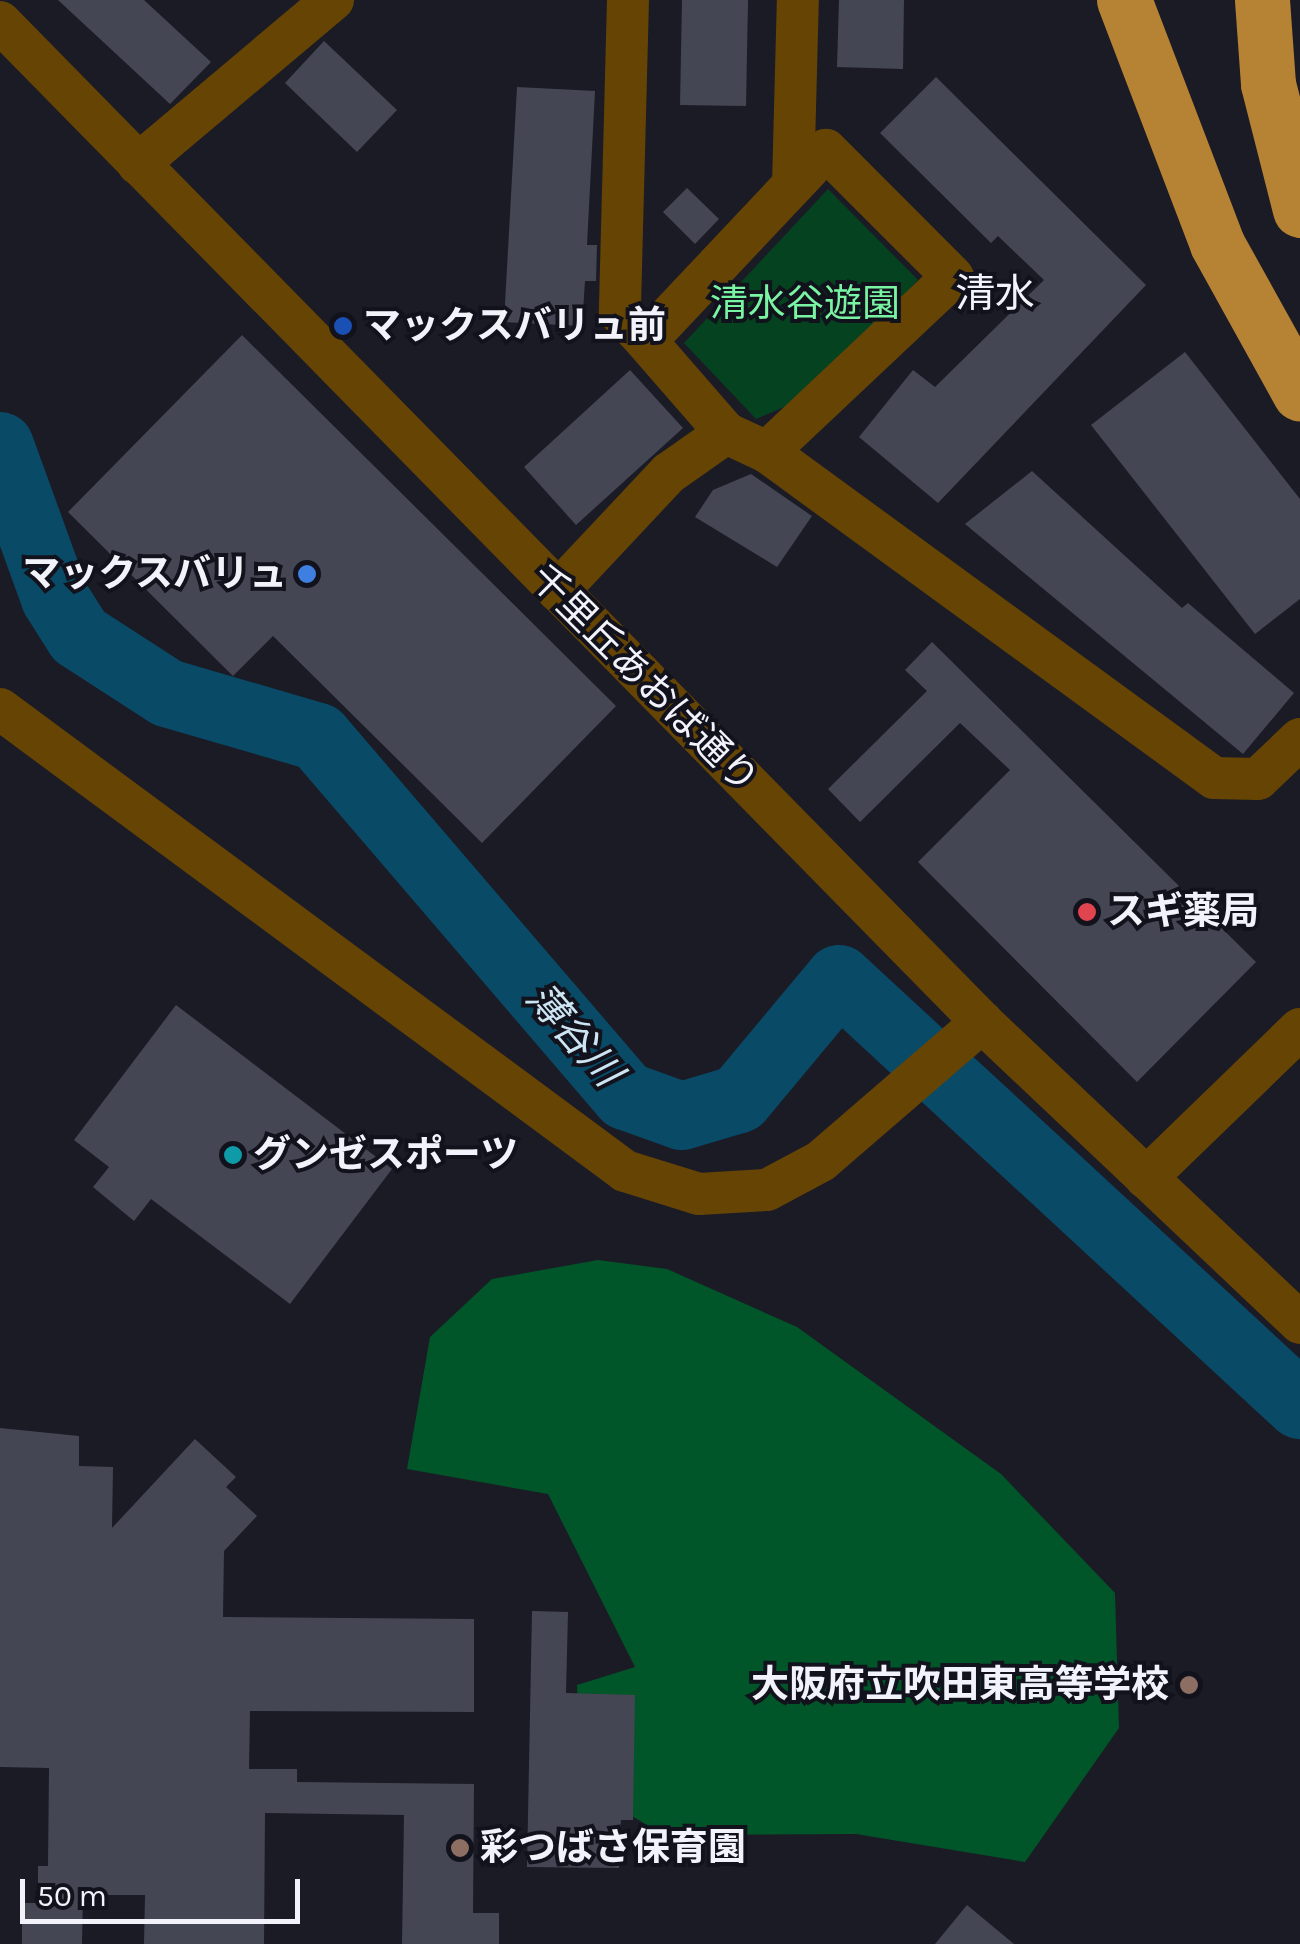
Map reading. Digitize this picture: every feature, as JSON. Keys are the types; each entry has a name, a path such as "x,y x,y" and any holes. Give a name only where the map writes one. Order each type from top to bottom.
{"highway":[{"path":"1124,0 1217,244 1300,394"},
{"path":"1262,0 1268,84 1300,210"}],"street":[{"path":"0,7 5,0"},
{"path":"138,164 333,0"},
{"path":"628,0 620,314 726,433 767,452 1214,778 1258,779 1300,739"},
{"path":"793,186 798,0"},
{"name":"千里丘あおば通り","path":"0,24 982,1022 1300,1324"},
{"path":"646,341 826,150 952,276 767,452"},
{"path":"558,591 670,473 726,433"},
{"path":"0,709 625,1171 699,1194 767,1190 821,1161 982,1022"},
{"path":"1146,1178 1300,1029"}],"green space":[{"name":"清水谷遊園","path":"828,189 918,280 803,399 756,419 684,343"},
{"path":"598,1260 667,1269 797,1327 1001,1474 1115,1593 1119,1728 1025,1862 856,1834 664,1835 581,1786 577,1685 635,1667 548,1494 407,1469 430,1337 492,1279"}],"building":[{"path":"58,0 144,0 211,62 170,104"},
{"path":"682,0 748,0 746,106 680,105"},
{"path":"839,0 904,0 903,69 837,67"},
{"path":"324,41 397,110 357,152 285,83"},
{"path":"936,77 1146,285 938,503 859,437 913,370 935,387 1044,280 998,236 991,243 880,133"},
{"path":"517,87 595,91 587,245 597,245 596,281 585,281 582,326 504,322"},
{"path":"687,188 719,219 695,244 663,212"},
{"name":"マックスバリュ","path":"242,335 616,706 482,843 273,636 233,676 68,512"},
{"path":"1185,352 1300,499 1300,599 1255,634 1091,425"},
{"path":"630,370 683,428 576,525 524,467"},
{"path":"1032,471 1182,608 1188,603 1294,693 1243,754 965,524"},
{"path":"751,474 812,516 777,567 695,517 713,490"},
{"name":"スギ薬局","path":"932,642 1256,962 1137,1082 918,862 1010,770 960,723 860,822 828,789 927,691 905,670"},
{"name":"グンゼスポーツ","path":"176,1005 392,1169 290,1304 151,1199 134,1221 93,1187 109,1167 74,1140"},
{"path":"0,1428 79,1436 79,1466 113,1467 112,1528 195,1439 236,1477 226,1487 257,1516 224,1551 223,1617 474,1619 474,1712 250,1711 249,1769 297,1769 297,1782 474,1784 473,1913 499,1913 499,1944 402,1944 404,1815 265,1813 264,1944 144,1944 145,1895 83,1895 82,1944 22,1944 22,1903 38,1903 38,1866 48,1866 49,1768 0,1767"},
{"path":"532,1611 568,1612 566,1693 635,1695 633,1820 621,1820 619,1868 527,1867"},
{"path":"967,1905 1014,1944 935,1944"}],"waterway":[{"name":"薄谷川","path":"0,446 55,598 79,636 167,693 318,737 626,1096 682,1116 739,1099 839,979 1300,1405"}],"place":[{"name":"マックスバリュ前","path":"343,326"},
{"name":"マックスバリュ","path":"307,574"},
{"name":"スギ薬局","path":"1087,912"},
{"name":"グンゼスポーツ","path":"233,1155"},
{"name":"大阪府立吹田東高等学校","path":"1189,1685"},
{"name":"彩つばさ保育園","path":"460,1848"}],"district":[{"name":"清水","path":"995,294"}]}
